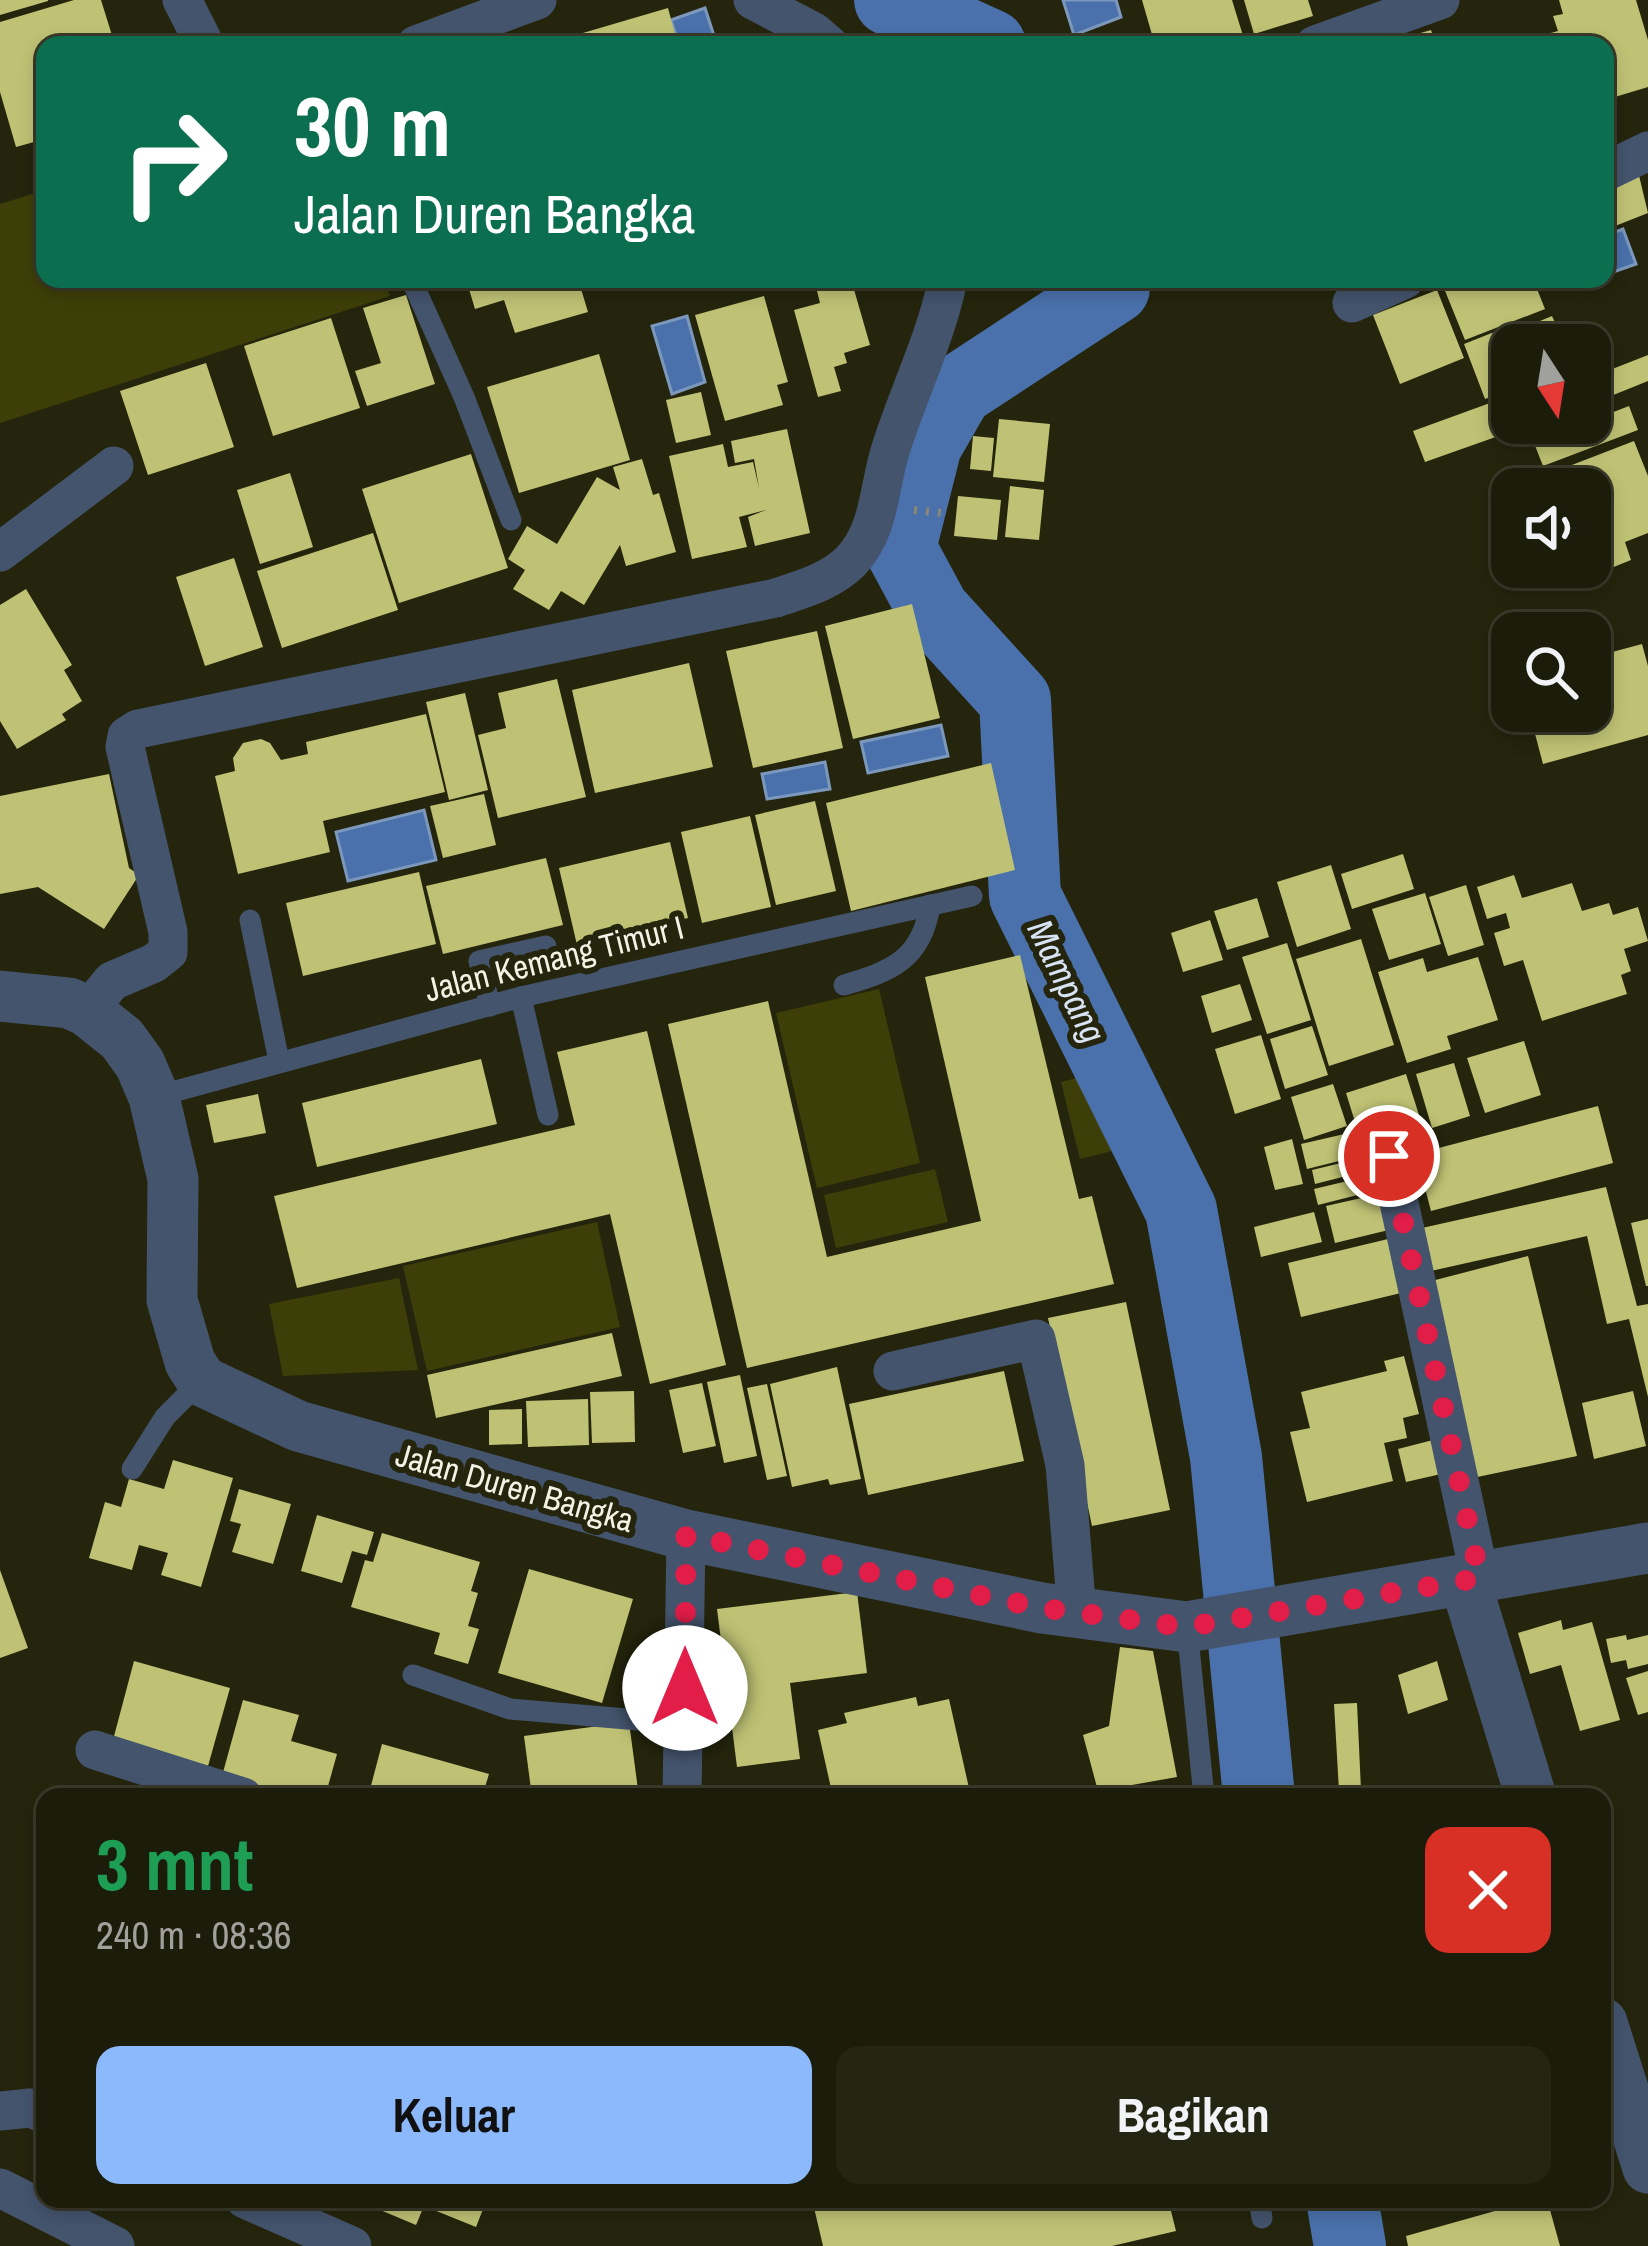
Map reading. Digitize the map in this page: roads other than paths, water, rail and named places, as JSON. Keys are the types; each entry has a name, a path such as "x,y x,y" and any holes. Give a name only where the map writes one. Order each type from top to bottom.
{"street":[{"path":"182,0 200,36"},
{"path":"440,36 537,0"},
{"path":"753,0 819,36"},
{"path":"1340,36 1439,0"},
{"path":"1614,168 1648,151"},
{"path":"87,1011 112,981 168,952 168,932 125,748 127,736 138,729 776,598 822,583 850,562 875,527 890,452 946,288"},
{"path":"1352,302 1384,288"},
{"path":"0,551 114,466"},
{"path":"0,996 69,1003 87,1011 122,1039 140,1064 154,1097 173,1179 172,1300 190,1362 202,1381"},
{"path":"1389,1156 1473,1580 1529,1788"},
{"path":"893,1371 1036,1339 1065,1465 1077,1613"},
{"name":"Jalan Duren Bangka","path":"202,1381 298,1426 686,1535 1077,1613 1194,1626 1648,1548"},
{"path":"682,1788 686,1535"},
{"path":"95,1750 215,1788"},
{"path":"1611,2051 1648,2168"},
{"path":"0,2111 36,2110"},
{"path":"0,2188 36,2206"},
{"path":"40,2208 115,2246"},
{"path":"264,2208 344,2245"}],"lane":[{"path":"415,288 511,520"},
{"name":"Jalan Kemang Timur I","path":"154,1097 521,998 972,896"},
{"path":"844,985 875,976 917,948 930,905"},
{"path":"250,920 279,1061"},
{"path":"490,1006 479,961 546,946"},
{"path":"521,998 548,1115"},
{"path":"132,1469 165,1417 202,1381"},
{"path":"1194,1626 1203,1788"},
{"path":"413,1675 510,1709 685,1724"}],"water":[{"path":"1063,0 1116,0 1121,17 1074,35"},
{"path":"705,8 714,36 676,36 671,20"},
{"path":"1623,229 1636,264 1614,272 1614,232"},
{"path":"687,316 705,382 672,394 652,326"},
{"path":"941,725 948,756 868,773 861,742"},
{"path":"825,762 830,789 767,799 762,774"},
{"path":"424,810 436,860 348,881 336,832"}],"waterway":[{"name":"Mampang","path":"890,0 970,36"},
{"name":"Mampang","path":"1114,288 957,391 926,445 900,548 934,611 1015,700 1025,896 1181,1210 1226,1457 1258,1788"},
{"name":"Mampang","path":"1344,2208 1350,2246"}]}
